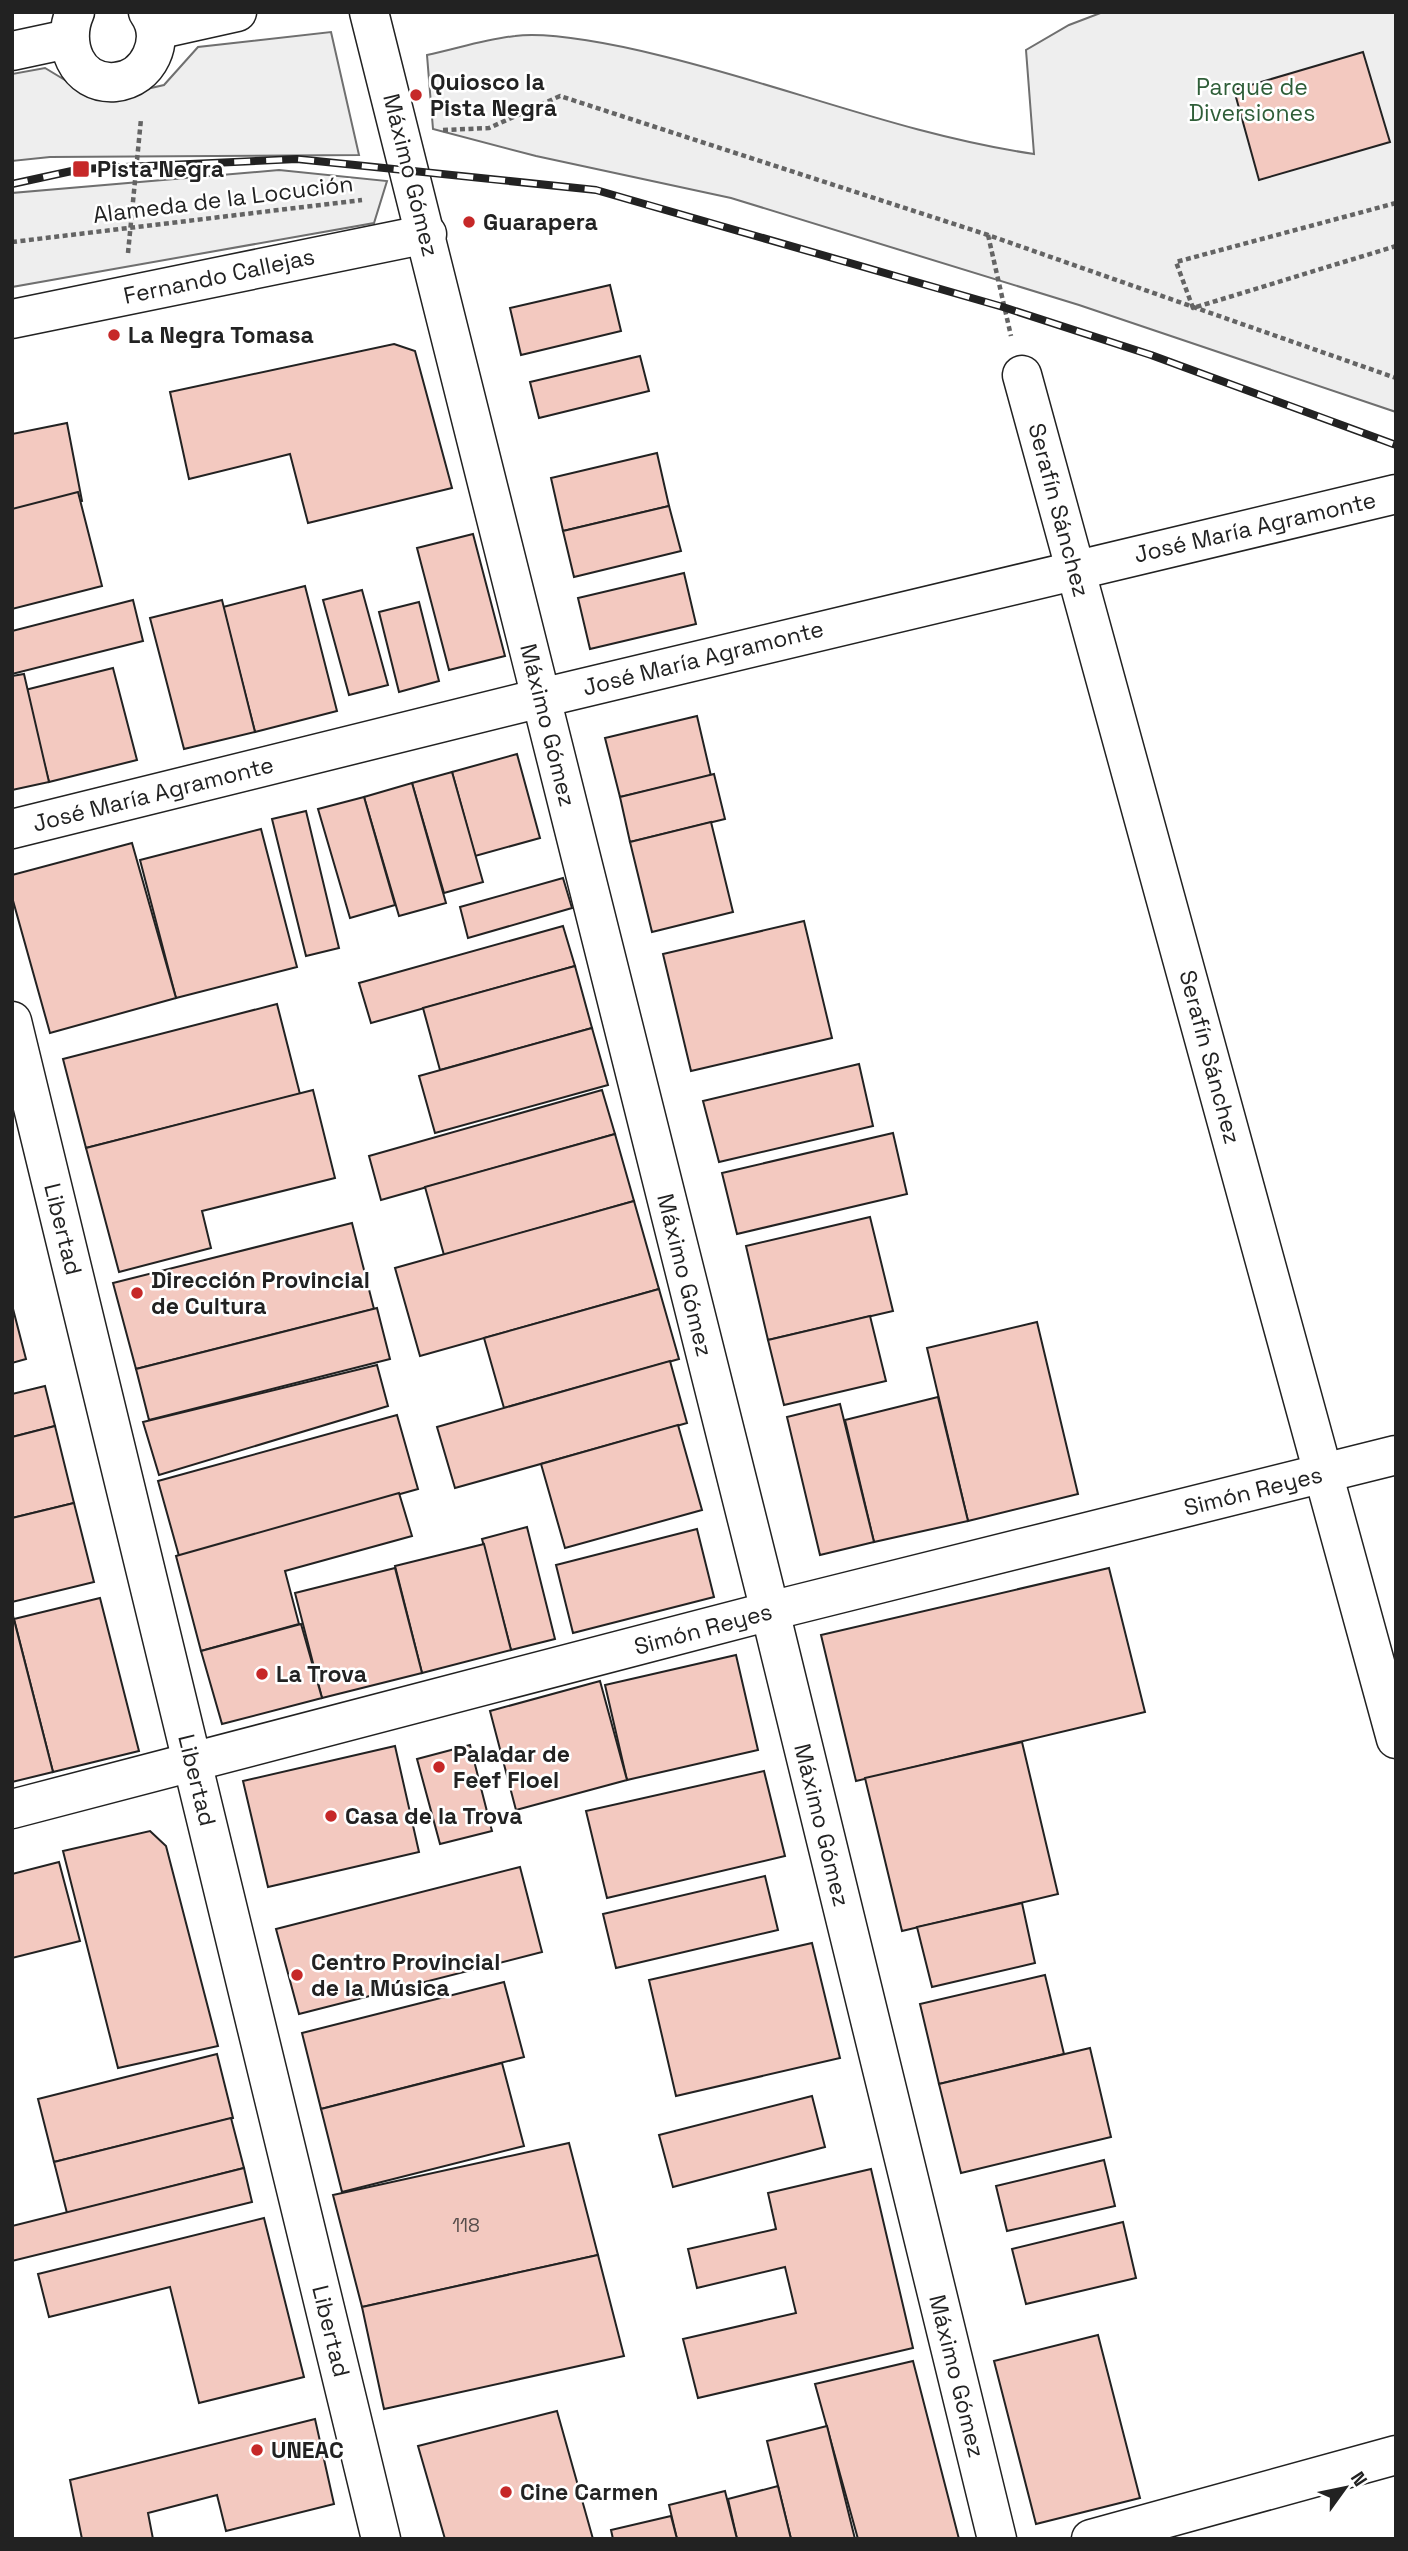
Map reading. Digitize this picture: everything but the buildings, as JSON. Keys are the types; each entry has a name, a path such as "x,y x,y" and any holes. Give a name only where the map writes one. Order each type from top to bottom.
{"street":[{"path":"12,51 71,26 72,55 82,69 98,79 115,82 132,77 150,36 237,12"},
{"name":"Máximo Gómez","path":"369,12 427,234 997,2539"},
{"name":"Fernando Callejas","path":"12,319 427,234"},
{"name":"Serafín Sánchez","path":"1023,375 1396,1739"},
{"name":"José María Agramonte","path":"12,829 1075,568 1396,494"},
{"name":"Libertad","path":"12,1021 381,2539"},
{"name":"Simón Reyes","path":"12,1809 769,1611 1396,1455"},
{"path":"1091,2539 1396,2455"}],"path":[{"path":"124,296 150,36"},
{"path":"400,133 489,128 559,96 988,234 1396,378"},
{"name":"Alameda de la Locución","path":"12,242 368,199"},
{"path":"1194,308 1176,261 1396,202"},
{"path":"988,234 1003,307 1023,375"},
{"path":"1194,308 1396,246"}],"green space":[{"name":"Parque de Diversiones","path":"1103,12 1396,12 1396,412 1079,305 731,198 536,156 433,129 427,55 504,37 530,35 567,37 658,55 939,135 1034,154 1026,50 1069,25"},
{"path":"331,32 359,155 50,157 12,161 12,74 45,68 98,100 164,85 198,47"},
{"path":"279,170 387,181 374,223 12,287 12,193"}],"railway":[{"path":"12,184 81,169 297,159 596,190 1003,307 1151,355 1396,445"}],"place":[{"name":"Quiosco la Pista Negra","path":"416,95"},
{"name":"Pista Negra","path":"81,169"},
{"name":"Guarapera","path":"469,222"},
{"name":"La Negra Tomasa","path":"114,335"},
{"name":"Dirección Provincial de Cultura","path":"137,1293"},
{"name":"La Trova","path":"262,1674"},
{"name":"Paladar de Feef Floel","path":"439,1767"},
{"name":"Casa de la Trova","path":"331,1816"},
{"name":"Centro Provincial de la Música","path":"297,1975"},
{"name":"UNEAC","path":"257,2450"},
{"name":"Cine Carmen","path":"506,2492"}]}
